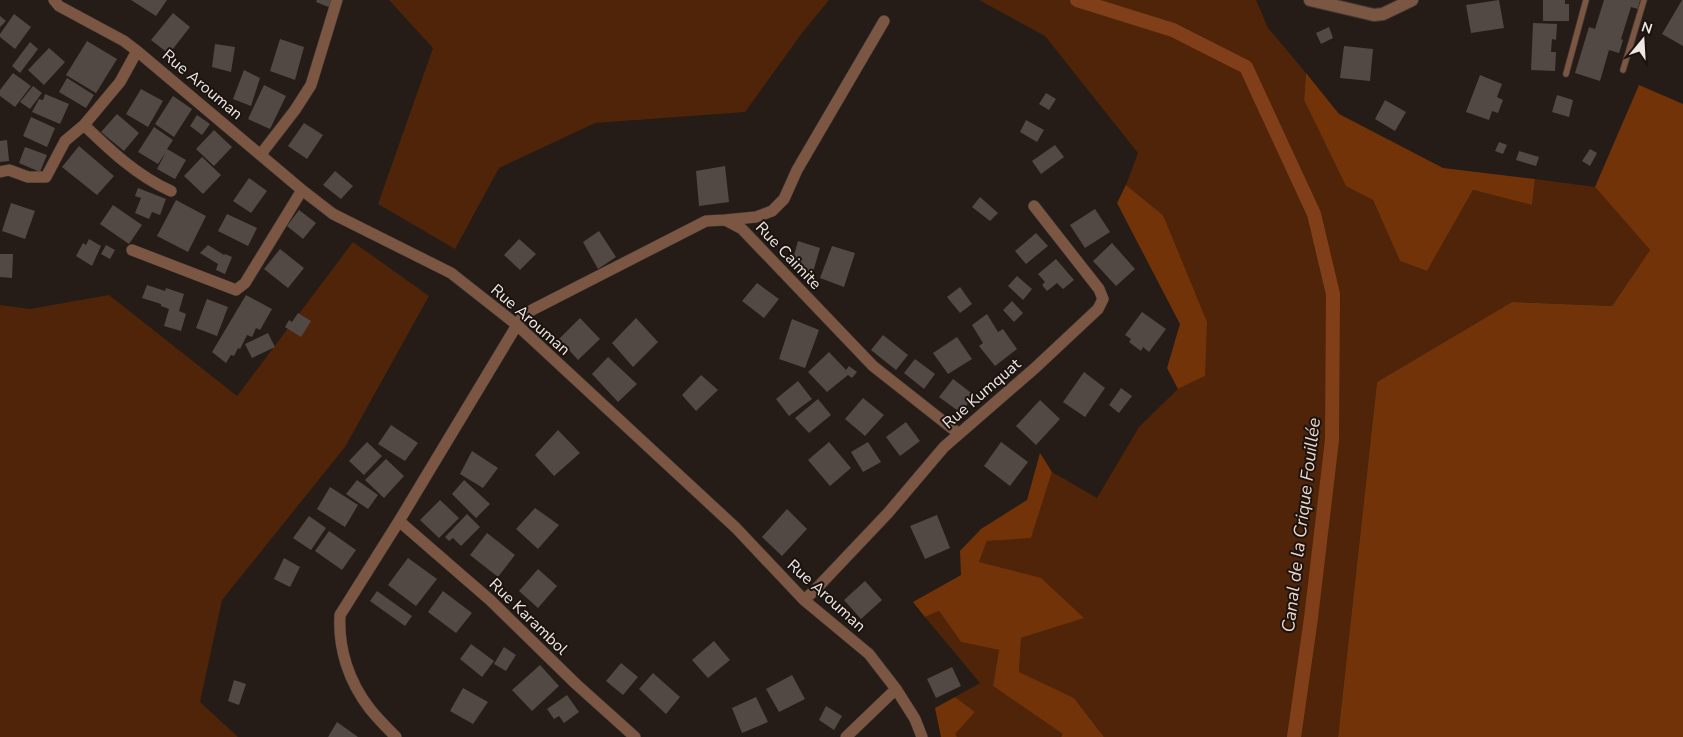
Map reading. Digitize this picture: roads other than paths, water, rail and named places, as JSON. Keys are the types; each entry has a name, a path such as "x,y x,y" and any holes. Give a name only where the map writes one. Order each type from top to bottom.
{"street":[{"name":"Rue Arouman","path":"54,0 59,6 124,41 333,214 451,273 517,325 736,528 804,600 869,654 896,689 915,719 922,737"},
{"path":"261,154 295,110 311,85 337,0"},
{"path":"1310,0 1374,15 1383,14 1412,0"},
{"path":"396,737 370,709 356,688 342,654 339,633 340,615 523,316 706,221 756,217 772,210 784,199 797,170 884,22"},
{"path":"0,172 9,170 28,177 46,177 65,141 84,125 120,82 137,51"},
{"path":"84,125 121,159 154,184 171,191"},
{"path":"132,250 236,290 245,283 302,190"},
{"name":"Rue Kumquat","path":"804,600 888,513 958,433 1042,361 1098,309 1103,299 1099,289 1034,206"},
{"name":"Rue Caimite","path":"725,220 742,229 873,366 958,433"},
{"name":"Rue Karambol","path":"399,521 490,600 576,684 635,737"},
{"path":"846,737 896,689"}],"lane":[{"path":"1566,74 1586,0"},
{"path":"1624,70 1644,0"}],"waterway":[{"name":"Canal de la Crique Fouillée","path":"1077,0 1173,30 1246,67 1314,214 1333,294 1332,440 1311,618 1294,737"}]}
